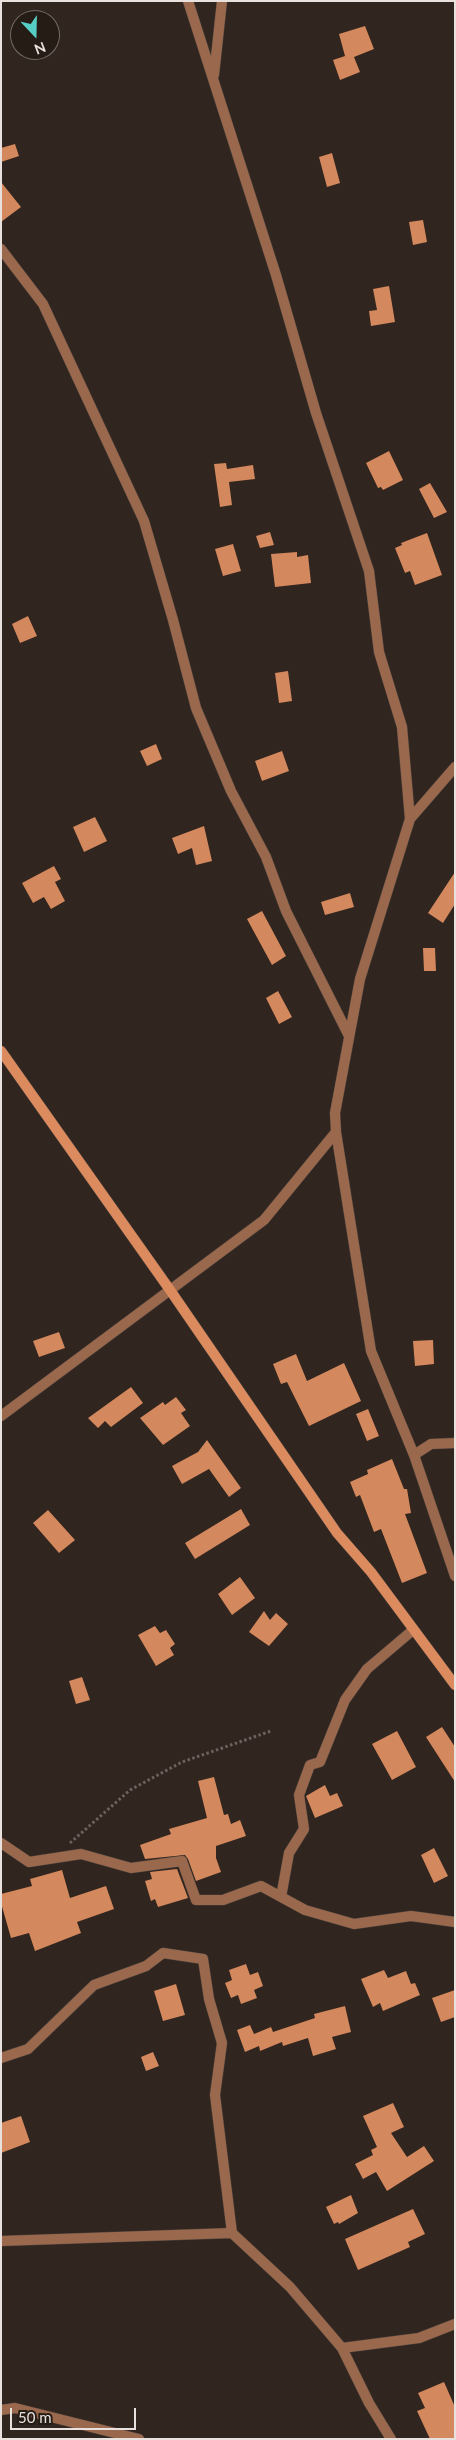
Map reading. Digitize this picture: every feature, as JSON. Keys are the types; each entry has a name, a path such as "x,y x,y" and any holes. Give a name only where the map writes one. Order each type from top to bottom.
{"street":[{"path":"188,1 276,275 316,413 369,571 379,652 402,727 410,819 360,979 335,1112 336,1132 371,1351 414,1455 455,1576"},
{"path":"214,80 222,1"},
{"path":"1,249 42,304 144,521 196,708 231,791 266,857 286,911 349,1036"},
{"path":"410,819 455,767"},
{"path":"1,1052 170,1290 337,1533 371,1572 455,1685"},
{"path":"1,1416 264,1220 336,1132"},
{"path":"414,1455 431,1444 455,1443"},
{"path":"282,1897 289,1852 304,1829 299,1795 310,1765 320,1762 345,1700 367,1669 413,1630"},
{"path":"1,1843 29,1862 81,1854 131,1868 182,1861 196,1900 223,1900 261,1886 305,1910 354,1924 410,1916 455,1922"},
{"path":"1,2058 28,2049 94,1985 146,1966 163,1953 203,1959 209,1999 222,2043 216,2094 232,2233 290,2287 342,2348 391,2439"},
{"path":"1,2241 232,2233"},
{"path":"342,2348 419,2338 455,2324"},
{"path":"1,2410 15,2408 139,2439"}],"path":[{"path":"53,1858 130,1790 182,1762 271,1731"}],"building":[{"path":"365,26 374,49 354,57 360,72 340,80 333,60 345,56 339,34"},
{"path":"15,144 19,156 1,162 1,148"},
{"path":"332,153 340,183 327,187 319,157"},
{"path":"1,182 21,207 1,222"},
{"path":"423,220 427,242 413,245 409,222"},
{"path":"389,286 395,322 371,326 369,311 377,310 373,289"},
{"path":"389,451 403,480 383,490 381,487 378,488 366,463"},
{"path":"226,463 227,469 253,465 255,479 229,482 232,505 220,507 214,464"},
{"path":"430,483 447,512 434,518 419,489"},
{"path":"270,532 274,545 260,548 256,536"},
{"path":"427,533 442,575 415,585 410,571 405,573 395,548 402,545 401,543"},
{"path":"233,544 241,571 223,576 215,549"},
{"path":"297,552 297,557 308,555 311,583 275,587 271,554"},
{"path":"28,616 37,636 20,643 12,624"},
{"path":"288,671 292,701 279,703 275,673"},
{"path":"156,744 162,759 147,766 140,751"},
{"path":"282,751 289,771 262,781 255,761"},
{"path":"95,817 107,841 84,852 73,827"},
{"path":"204,826 212,861 196,865 192,848 178,854 172,838"},
{"path":"54,866 61,879 55,882 65,901 51,909 44,897 33,903 22,883"},
{"path":"455,872 455,904 443,923 428,913"},
{"path":"350,893 354,907 325,915 321,902"},
{"path":"262,911 286,956 272,965 247,919"},
{"path":"423,948 435,948 436,971 424,971"},
{"path":"278,991 292,1017 279,1024 266,998"},
{"path":"59,1332 65,1348 39,1357 33,1341"},
{"path":"433,1340 434,1364 415,1366 413,1341"},
{"path":"296,1354 307,1381 344,1363 361,1401 309,1426 287,1382 281,1384 273,1364"},
{"path":"131,1387 143,1403 111,1427 105,1421 98,1428 88,1418"},
{"path":"176,1397 186,1410 181,1413 190,1426 163,1445 140,1418 163,1402 165,1405"},
{"path":"368,1409 379,1436 367,1441 356,1414"},
{"path":"207,1440 241,1488 229,1497 209,1469 182,1484 172,1466 198,1452"},
{"path":"392,1459 404,1489 407,1489 411,1513 405,1514 427,1573 402,1583 381,1529 374,1532 360,1495 356,1497 350,1482 368,1474 367,1470"},
{"path":"241,1509 250,1525 195,1559 185,1543"},
{"path":"48,1510 75,1540 59,1553 33,1523"},
{"path":"240,1577 255,1598 232,1615 218,1594"},
{"path":"264,1611 270,1620 276,1613 288,1624 269,1646 249,1632"},
{"path":"155,1626 160,1633 166,1630 175,1644 170,1648 174,1655 156,1666 138,1635"},
{"path":"82,1677 90,1700 76,1704 69,1681"},
{"path":"442,1727 455,1747 455,1782 426,1737"},
{"path":"397,1731 416,1767 392,1780 372,1744"},
{"path":"214,1777 224,1815 228,1814 231,1824 240,1820 246,1836 216,1846 216,1858 221,1872 196,1881 185,1855 145,1859 140,1845 171,1834 169,1829 207,1818 198,1781"},
{"path":"325,1785 330,1796 337,1793 343,1806 315,1818 306,1796"},
{"path":"434,1848 448,1876 434,1883 421,1855"},
{"path":"177,1869 188,1898 158,1907 155,1899 151,1901 145,1881 152,1879 150,1872"},
{"path":"62,1870 70,1898 106,1886 114,1909 77,1922 81,1933 35,1951 29,1933 11,1938 1,1903 1,1894 32,1886 30,1879"},
{"path":"246,1964 250,1975 258,1972 263,1986 254,1990 257,1998 241,2004 238,1995 231,1998 225,1983 232,1980 229,1970"},
{"path":"384,1970 388,1978 406,1971 411,1984 415,1983 420,1995 383,2011 380,2003 373,2007 361,1979"},
{"path":"176,1984 185,2015 163,2021 154,1991"},
{"path":"455,1990 455,2017 441,2022 432,1998"},
{"path":"345,2006 351,2032 332,2037 336,2049 313,2056 308,2038 283,2046 282,2042 260,2051 259,2046 245,2052 237,2030 250,2025 254,2034 271,2027 273,2032 315,2018 314,2014"},
{"path":"153,2052 159,2066 146,2071 141,2057"},
{"path":"393,2103 404,2127 391,2133 407,2157 424,2146 434,2161 387,2191 376,2172 363,2179 355,2164 373,2155 371,2150 377,2147 363,2116"},
{"path":"21,2116 30,2142 1,2153 1,2123"},
{"path":"351,2195 358,2213 339,2224 338,2222 334,2224 326,2207"},
{"path":"413,2209 425,2234 408,2242 410,2247 358,2270 345,2239"},
{"path":"444,2382 455,2407 455,2439 430,2439 417,2411 425,2408 418,2393"}]}
